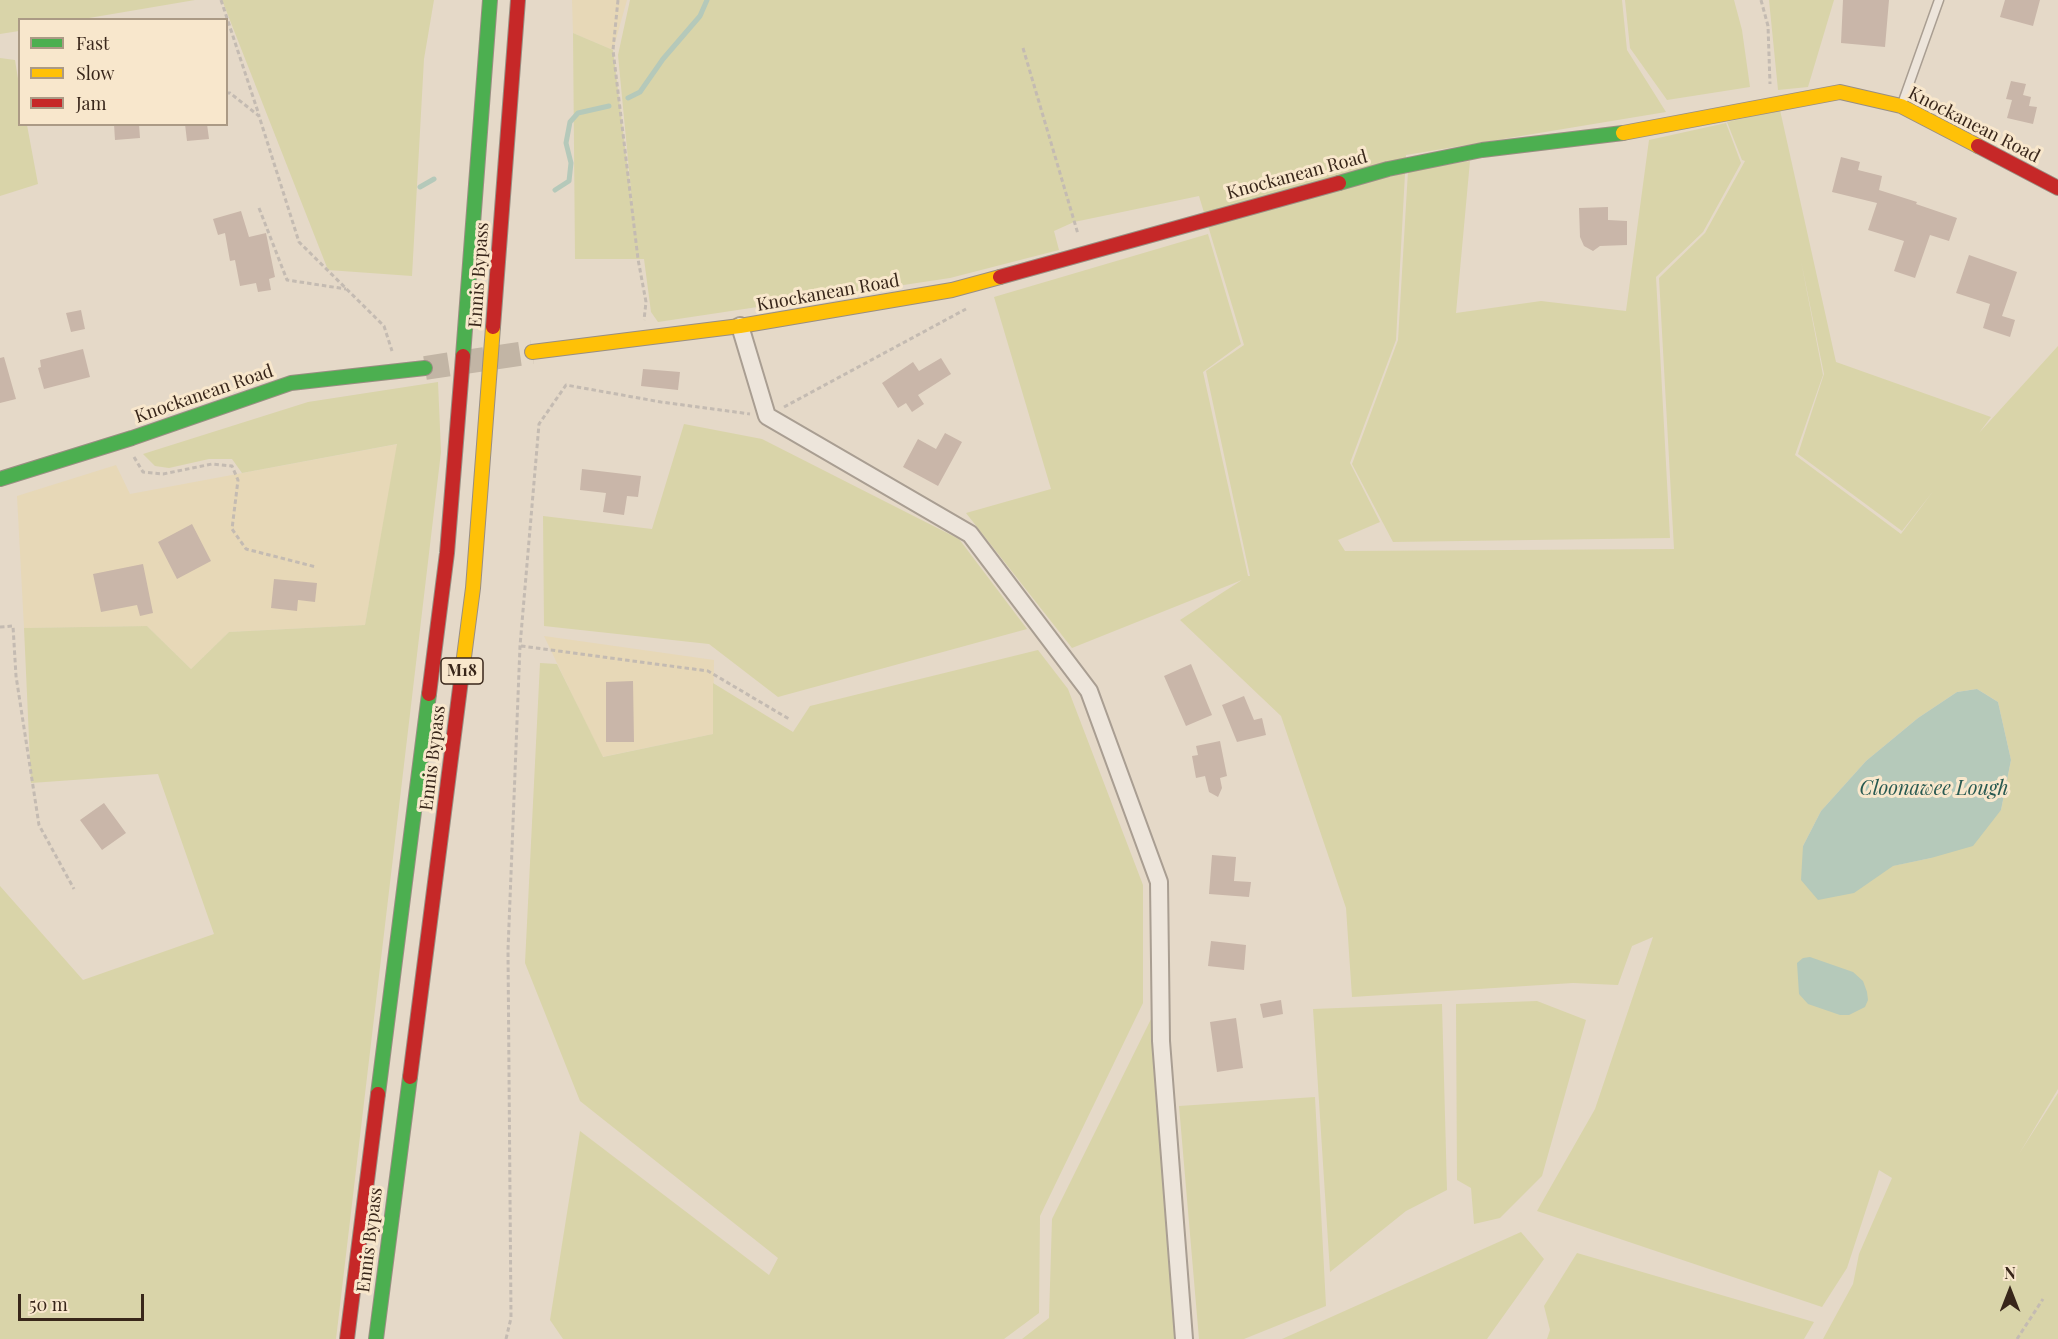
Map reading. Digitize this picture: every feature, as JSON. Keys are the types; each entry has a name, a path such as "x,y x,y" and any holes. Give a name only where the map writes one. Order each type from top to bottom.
{"main road":[{"name":"Ennis Bypass","path":"347,1339 447,553 490,0"},
{"name":"Ennis Bypass","path":"376,1339 473,588 518,0"},
{"name":"Knockanean Road","path":"532,352 740,326 952,290 1388,169 1482,150 1605,136 1840,92 1901,106 2058,188"},
{"name":"Knockanean Road","path":"0,479 124,440 291,383 425,368"}],"street":[{"path":"740,326 767,416 970,534 1089,691 1159,882 1161,1041 1184,1339"}],"lane":[{"path":"1901,106 1939,0"}],"path":[{"path":"221,0 227,18"},
{"path":"618,0 613,50 638,259 646,302 641,338"},
{"path":"1761,0 1768,26 1770,104"},
{"path":"228,21 298,242 384,326 398,371"},
{"path":"1023,48 1085,252"},
{"path":"228,93 259,116"},
{"path":"259,208 288,280 348,289"},
{"path":"506,1339 511,1318 508,950 520,646 538,424 566,385 661,402 767,416 973,305"},
{"path":"124,440 143,472 163,474 212,464 231,466 238,480 231,529 246,549 316,567"},
{"path":"0,627 13,626 16,676 39,825 74,889"},
{"path":"520,646 708,670 789,719"},
{"path":"2017,1339 2043,1299"}],"shaded area":[{"path":"0,0 195,0 89,18 18,18 18,31 0,34"},
{"path":"222,0 434,0 424,59 412,276 328,270"},
{"path":"572,0 627,0 613,50 573,33"},
{"path":"630,0 1622,0 1627,50 1666,112 1406,155 1396,340 1350,463 1380,522 1338,540 1345,551 1674,549 1659,278 1705,233 1745,161 1742,160 1727,122 1780,110 1836,362 1991,417 1979,433 2058,346 2058,1089 2019,1154 2058,1093 2058,1339 1823,1339 1853,1284 1859,1254 1892,1178 1879,1170 1847,1268 1822,1307 1537,1211 1595,1109 1653,937 1632,946 1618,985 1573,983 1352,997 1346,908 1281,716 1180,620 1242,580 1072,648 966,513 1051,489 994,297 1208,234 1241,344 1203,372 1248,576 1250,576 1206,371 1244,345 1199,196 1074,222 1054,231 1059,250 950,278 658,322 651,312 644,259 575,259 573,33 613,50 633,212 618,55","holes":["1801,261 1824,374 1798,454 1902,531 1934,490 1901,534 1795,455 1823,375","1977,689 1998,702 2011,760 2001,810 1931,858 1892,866 1803,846 1821,811 1866,761 1918,718 1957,692"]},
{"path":"1625,0 1734,0 1742,30 1750,87 1667,100 1630,48"},
{"path":"1769,0 1834,0 1808,87 1778,90"},
{"path":"0,58 15,60 18,79 18,126 27,126 38,184 0,196"},
{"path":"1726,123 1741,163 1703,232 1656,277 1670,538 1393,542 1352,464 1398,340 1408,171 1470,161 1456,313 1541,301 1626,311 1649,140"},
{"path":"438,382 441,452 336,1339 0,1339 0,886 83,980 214,934 158,774 31,783 24,628 147,626 191,669 229,632 365,625 397,444 242,473 232,459 209,459 169,468 155,466 143,454 308,402"},
{"path":"684,424 762,439 959,539 1027,629 778,697 709,644 544,626 543,516 652,529"},
{"path":"398,444 365,625 229,632 191,669 147,626 24,628 17,496 116,465 130,494"},
{"path":"544,636 714,660 713,734 602,757"},
{"path":"1038,650 1068,689 1143,885 1143,1003 1040,1216 1039,1313 1004,1339 563,1339 550,1320 580,1131 769,1275 778,1258 580,1101 525,963 540,663 557,664 603,757 713,734 713,683 793,732 810,706"},
{"path":"1537,1001 1586,1020 1542,1176 1500,1218 1474,1224 1471,1188 1457,1180 1456,1004"},
{"path":"1442,1004 1447,1190 1406,1211 1330,1272 1313,1009"},
{"path":"1154,1013 1179,1339 1022,1339 1049,1318 1052,1219"},
{"path":"1315,1097 1326,1306 1244,1339 1199,1339 1179,1106"},
{"path":"1521,1232 1544,1259 1487,1339 1282,1339"},
{"path":"1577,1253 1814,1322 1804,1339 1547,1339 1550,1330 1544,1306"}],"water":[{"name":"Cloonawee Lough","path":"1977,689 1998,702 2011,760 2001,810 1973,846 1893,866 1854,893 1818,900 1801,880 1803,846 1821,811 1866,761 1918,718 1957,692"},
{"path":"1810,957 1853,972 1863,981 1868,1000 1865,1007 1849,1015 1840,1015 1808,1004 1799,994 1797,963 1803,958"}],"building":[{"path":"1843,0 1889,0 1885,47 1841,43"},
{"path":"2005,0 2040,0 2033,26 2000,17"},
{"path":"2011,81 2026,84 2023,95 2031,97 2029,106 2037,107 2033,124 2007,118 2012,100 2006,99"},
{"path":"114,126 139,126 140,138 115,140"},
{"path":"185,126 207,126 209,139 187,141"},
{"path":"1841,157 1860,162 1858,170 1882,176 1879,190 1957,218 1949,241 1930,235 1915,278 1894,271 1904,241 1868,230 1877,203 1832,192"},
{"path":"1608,207 1608,220 1627,221 1627,245 1600,246 1593,251 1584,246 1580,237 1579,208"},
{"path":"241,211 249,237 266,233 275,277 269,279 271,290 258,292 256,283 240,286 235,260 230,261 225,233 218,235 213,219"},
{"path":"1969,255 2017,272 2002,316 2015,320 2010,337 1983,328 1990,304 1956,293"},
{"path":"81,310 85,329 71,332 66,313"},
{"path":"83,349 90,377 44,389 38,368 41,367 40,360"},
{"path":"4,357 16,399 0,403 0,358"},
{"path":"941,358 951,374 918,395 924,404 912,412 906,403 898,408 882,383 913,362 919,371"},
{"path":"643,369 680,372 678,390 641,386"},
{"path":"945,433 962,442 938,486 903,467 918,439 936,449"},
{"path":"582,469 641,476 638,497 627,496 624,515 603,512 606,493 580,490"},
{"path":"192,524 211,561 177,579 158,542"},
{"path":"143,564 153,613 140,616 137,605 101,612 93,574"},
{"path":"274,579 317,583 315,602 298,600 297,611 271,608"},
{"path":"1191,664 1212,715 1186,726 1164,676"},
{"path":"633,681 634,742 606,742 606,682"},
{"path":"1244,696 1254,720 1262,718 1266,735 1237,742 1222,705"},
{"path":"1220,741 1227,776 1220,778 1222,788 1218,797 1209,792 1205,776 1196,778 1192,756 1198,755 1196,746"},
{"path":"104,803 126,833 102,850 80,820"},
{"path":"1212,855 1236,857 1234,881 1251,882 1249,897 1209,894"},
{"path":"1211,941 1246,945 1244,970 1208,966"},
{"path":"1281,1000 1283,1014 1263,1018 1260,1004"},
{"path":"1236,1018 1243,1068 1217,1072 1210,1022"}],"waterway":[{"path":"628,98 640,92 663,59 700,16 707,0"},
{"path":"555,190 569,181 571,163 566,143 570,122 578,113 609,106"},
{"path":"420,187 434,179"}],"tunnel":[{"path":"425,368 532,352"}],"traffic: fast":[{"path":"463,356 490,0"},
{"path":"1339,183 1388,169 1482,150 1623,133"},
{"path":"0,479 132,438 291,383 425,368"},
{"path":"378,1094 429,694"},
{"path":"376,1339 410,1077"}],"traffic: slow":[{"path":"1623,133 1840,92 1901,106 1978,146"},
{"path":"532,352 740,326 952,290 1000,277"},
{"path":"461,680 473,588 493,327"}],"traffic: jam":[{"path":"493,327 518,0"},
{"path":"1978,146 2058,188"},
{"path":"1000,277 1339,183"},
{"path":"429,694 447,553 463,356"},
{"path":"410,1077 461,680"},
{"path":"347,1339 378,1094"}]}
